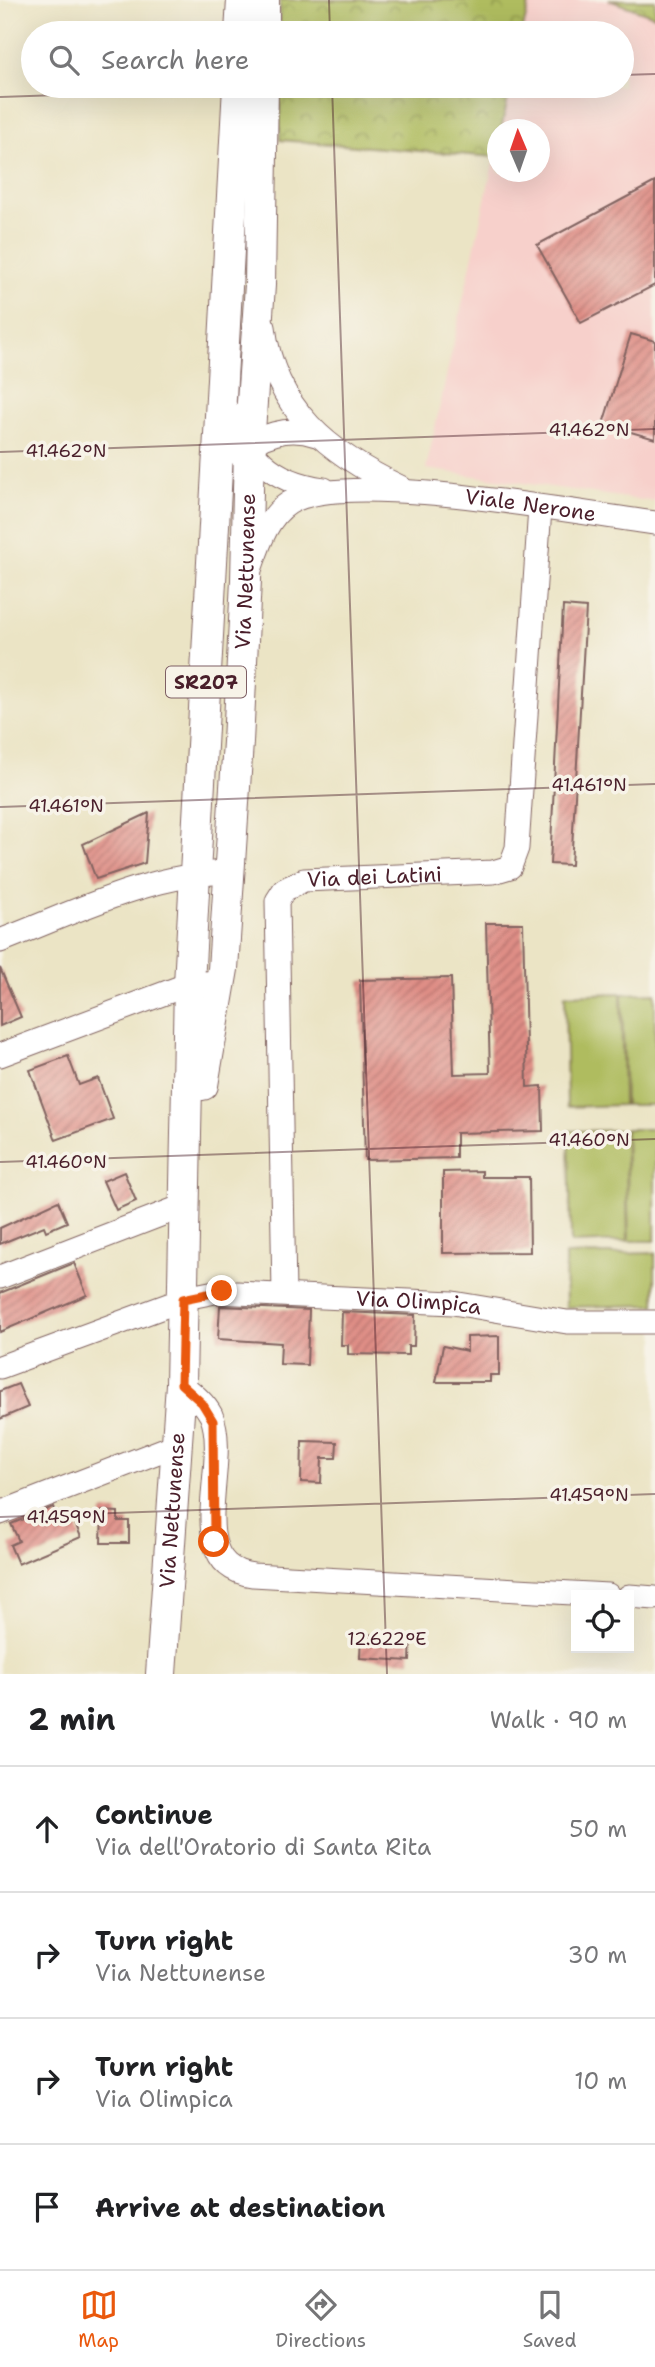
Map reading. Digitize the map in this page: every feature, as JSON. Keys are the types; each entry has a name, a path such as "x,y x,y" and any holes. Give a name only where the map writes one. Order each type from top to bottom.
{"main road":[{"path":"241,21 242,0"},
{"path":"264,0 264,21"},
{"name":"Via Nettunense","path":"161,1674 181,1384 190,984 237,98"},
{"name":"Via Nettunense","path":"187,1191 220,982 229,872 246,580 249,446 260,285 263,98"}],"street":[{"name":"Viale Nerone","path":"260,285 264,331 274,369 316,435 350,462 406,490"},
{"name":"Viale Nerone","path":"221,400 249,446 278,476 305,486 336,491"},
{"path":"216,491 229,466 249,446 274,433 289,430 316,435"},
{"name":"Viale Nerone","path":"246,580 263,535 283,507 308,495 336,491 406,490 655,523"},
{"name":"Via dei Latini","path":"284,1294 277,901 284,890 304,880 494,872 510,867 517,848 540,508"},
{"path":"0,941 145,886 195,874 229,872"},
{"path":"0,1055 190,984 220,982"},
{"path":"0,1277 187,1191"},
{"name":"Via Olimpica","path":"0,1367 183,1299 215,1292 453,1303 567,1322 655,1322"},
{"path":"181,1384 202,1403 213,1421 214,1542 220,1560 233,1571 253,1575 571,1593"},
{"path":"0,1513 176,1445"},
{"path":"634,1596 655,1598"}],"shaded area":[{"path":"530,0 609,0 655,16 655,502 426,469 489,182 550,182 550,119 503,119 508,98 634,98 634,21 525,21"}],"green space":[{"path":"280,0 530,0 525,21 280,21"},
{"path":"609,0 655,0 655,16"},
{"path":"280,98 508,98 503,119 487,119 487,156 280,140"},
{"path":"621,993 623,1105 567,1107 565,995"},
{"path":"655,993 655,1105 625,1105 622,994"},
{"path":"626,1129 655,1129 655,1241 629,1241"},
{"path":"625,1130 628,1241 571,1243 569,1131"},
{"path":"655,1253 655,1305 566,1307 565,1255"}],"building":[{"path":"655,182 655,285 581,323 537,245"},
{"path":"631,334 655,341 655,439 603,424"},
{"path":"563,606 586,608 571,865 550,864"},
{"path":"149,813 145,863 96,879 83,844"},
{"path":"486,923 523,923 527,1087 542,1086 543,1131 456,1133 456,1158 365,1160 360,980 451,978 454,1074 490,1073"},
{"path":"0,968 21,1017 0,1026"},
{"path":"68,1056 79,1085 98,1078 113,1119 56,1140 30,1070"},
{"path":"482,1171 482,1177 529,1177 530,1252 443,1253 443,1172"},
{"path":"124,1172 136,1201 116,1210 103,1181"},
{"path":"58,1201 67,1222 46,1231 44,1226 0,1244 0,1228"},
{"path":"74,1263 87,1295 0,1332 0,1293"},
{"path":"220,1306 309,1310 307,1365 280,1364 281,1343 218,1339"},
{"path":"342,1312 415,1315 414,1346 408,1346 408,1355 348,1354 348,1345 341,1345"},
{"path":"499,1336 499,1375 490,1375 490,1382 436,1382 443,1346 467,1351 467,1337"},
{"path":"18,1384 28,1407 0,1419 0,1391"},
{"path":"302,1441 337,1442 336,1458 322,1458 321,1483 301,1482"},
{"path":"53,1507 60,1523 73,1518 81,1537 18,1564 10,1545 19,1541 11,1524"},
{"path":"102,1511 118,1512 118,1521 129,1521 129,1543 101,1543"},
{"path":"361,1634 411,1637 410,1661 360,1658"}],"route":[{"path":"214,1542 215,1434 213,1421 206,1408 181,1384 183,1299 222,1291"}]}
